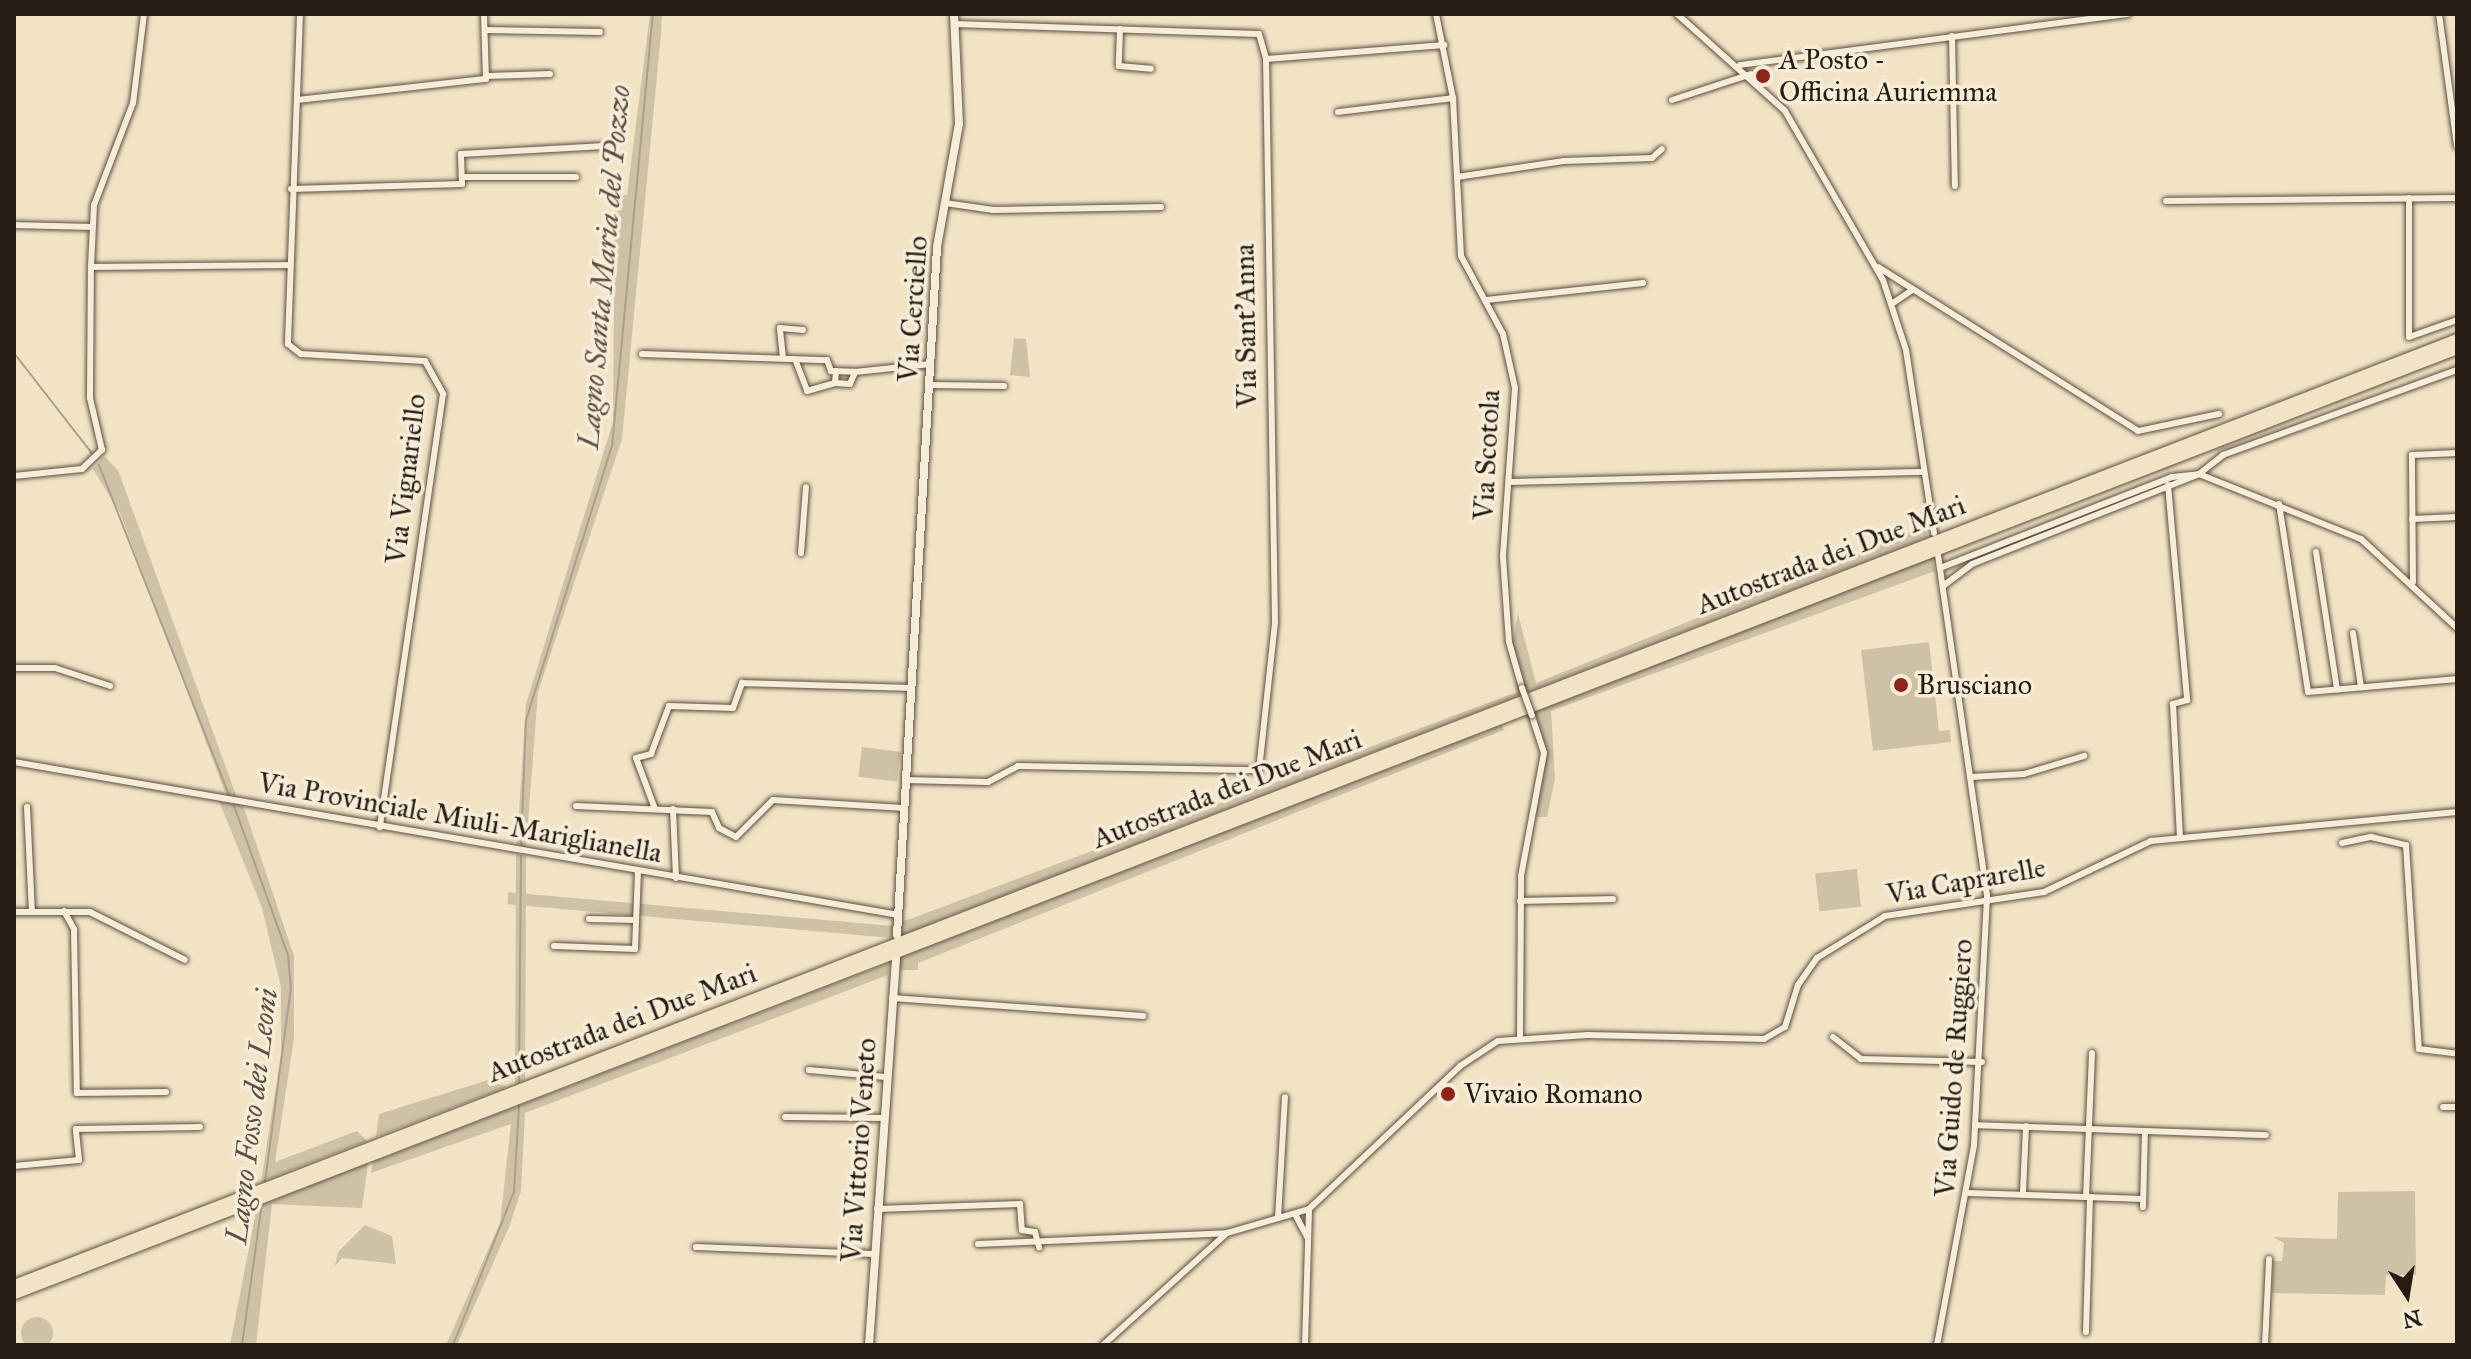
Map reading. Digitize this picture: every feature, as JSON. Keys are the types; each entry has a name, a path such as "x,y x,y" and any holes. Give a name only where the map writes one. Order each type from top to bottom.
{"highway":[{"name":"Autostrada dei Due Mari","path":"289,1182 2457,339"},
{"name":"Autostrada dei Due Mari","path":"14,1285 2457,348"},
{"name":"Autostrada dei Due Mari","path":"14,1293 237,1202"}],"street":[{"path":"14,476 82,469 102,450 90,398 91,227 133,103 144,14"},
{"name":"Via Vignariello","path":"300,14 286,336 293,351 416,358 433,367 443,394 380,827"},
{"path":"484,14 487,76"},
{"name":"Via Cerciello","path":"910,688 931,364 945,203 959,124 954,14"},
{"name":"Via Scotola","path":"1436,14 1453,98 1461,256 1503,334 1515,388 1512,482 1503,557 1509,642 1544,753 1520,901 1520,1036"},
{"path":"1677,14 1762,84 1812,151 1873,262 1892,304 1934,533"},
{"path":"2048,14 2049,23"},
{"path":"1740,65 2128,14"},
{"path":"2439,14 2457,146"},
{"path":"954,24 1259,34 1266,59 1444,45"},
{"path":"1120,29 1119,66 1151,69"},
{"path":"485,30 600,32"},
{"path":"1952,36 1955,186"},
{"name":"Via Sant'Anna","path":"905,780 988,782 1018,766 1259,770 1275,623 1266,59"},
{"path":"298,100 487,76 550,74"},
{"path":"1672,100 1751,74"},
{"path":"1338,112 1453,98"},
{"path":"291,189 462,184 461,154 605,146"},
{"path":"1457,177 1564,161 1652,158 1662,149"},
{"path":"462,177 576,177"},
{"path":"2409,198 2409,337 2457,320"},
{"path":"2166,201 2457,198"},
{"path":"945,203 993,210 1161,207"},
{"path":"14,225 91,227"},
{"path":"1873,262 1911,291 2138,431 2219,414"},
{"path":"91,267 290,265"},
{"path":"1486,300 1643,283"},
{"path":"1892,304 1911,291"},
{"path":"783,358 780,328 803,330"},
{"path":"642,354 827,360 836,371 835,383"},
{"path":"795,359 807,391 835,383 850,384 855,372"},
{"path":"836,371 931,364"},
{"path":"1943,586 1972,564 2199,474 2223,455 2457,370"},
{"path":"930,385 1004,386"},
{"path":"2413,582 2412,455 2457,453"},
{"path":"1512,482 1924,472"},
{"path":"1940,568 2172,477 2199,474 2361,539 2413,582 2457,628"},
{"path":"2168,485 2187,700 2173,704 2180,836"},
{"path":"801,553 806,487"},
{"path":"2279,504 2308,692 2457,679"},
{"path":"2412,519 2457,517"},
{"path":"2316,552 2337,689"},
{"name":"Via Guido de Ruggiero","path":"1937,1345 1968,1193 1982,1062 1987,895 1938,555"},
{"path":"2353,633 2361,687"},
{"path":"14,668 55,668 110,686"},
{"path":"655,809 636,758 651,754 669,706 733,708 742,683 910,688 897,935"},
{"path":"1971,777 2024,774 2084,756"},
{"name":"Via Provinciale Miuli-Mariglianella","path":"14,762 899,915"},
{"path":"576,806 712,812 723,832 736,837 773,800 904,808"},
{"path":"27,807 32,912"},
{"path":"673,809 676,878"},
{"name":"Via Caprarelle","path":"1296,1216 1309,1209 1474,1055 1520,1036 1772,1037 1789,1019 1804,973 1842,938 1897,912 1987,895 2044,892 2133,847 2180,836 2457,812"},
{"path":"2342,843 2371,837 2406,845 2419,1049 2457,1054"},
{"path":"554,946 635,949 638,872"},
{"path":"1520,901 1613,899"},
{"path":"64,911 74,929 77,1093 166,1092"},
{"path":"14,912 90,912 185,960"},
{"path":"589,919 635,920"},
{"name":"Via Vittorio Veneto","path":"869,1345 896,958"},
{"path":"892,998 1143,1016"},
{"path":"1833,1037 1861,1059 1982,1062"},
{"path":"2086,1332 2092,1053"},
{"path":"809,1070 886,1077"},
{"path":"1278,1218 1285,1097"},
{"path":"2443,1107 2457,1107"},
{"path":"785,1117 883,1118"},
{"path":"1975,1125 2266,1135"},
{"path":"2023,1192 2026,1126"},
{"path":"14,1166 79,1160 76,1129 200,1127"},
{"path":"1968,1193 2088,1197 2143,1203 2145,1131"},
{"path":"877,1209 1020,1204 1022,1230 1035,1232 1039,1247"},
{"path":"1305,1345 1309,1209"},
{"path":"978,1244 1039,1247 1227,1233 1296,1216 1307,1237"},
{"path":"1103,1345 1227,1233"},
{"path":"696,1247 873,1254"},
{"path":"2265,1345 2269,1259"}],"shaded area":[{"path":"650,14 662,14 661,34 622,439 538,692 526,848 517,844 526,704 613,422 615,195 627,195"},
{"path":"1014,338 1026,339 1030,377 1010,375"},
{"path":"104,456 118,470 237,798 226,795 120,513 93,469"},
{"path":"1925,526 1928,537 901,935 902,922 1525,689 1512,643 1518,614 1536,683"},
{"path":"1932,558 1935,571 1551,711 1555,779 1547,817 1536,817 1546,751 1535,712"},
{"name":"Brusciano","path":"1929,642 1939,731 1950,730 1951,742 1873,751 1861,650"},
{"path":"1502,725 1504,730 918,963 918,970 899,970 900,958"},
{"path":"862,747 901,752 897,782 858,777"},
{"path":"219,801 243,805 294,956 294,1038 275,1162 357,1131 367,1141 261,1182 281,1054 281,987 262,908"},
{"path":"516,854 526,856 526,896 525,1080 515,1083"},
{"path":"1857,869 1861,907 1819,911 1815,873"},
{"path":"508,892 893,926 892,938 507,904"},
{"path":"889,963 888,975 525,1113 521,1191 509,1227 457,1345 446,1345 500,1223 511,1124 371,1173 373,1162"},
{"path":"488,1080 507,1087 376,1137 379,1114"},
{"path":"368,1163 362,1208 272,1204 256,1345 230,1345 257,1207"},
{"path":"2415,1191 2416,1275 2386,1275 2385,1295 2272,1293 2273,1261 2282,1261 2284,1243 2273,1237 2337,1239 2338,1192"},
{"path":"365,1225 392,1236 396,1264 342,1258 335,1266 338,1252"},
{"path":"37,1317 48,1322 53,1333 48,1344 37,1349 26,1344 21,1333 26,1322"}],"waterway":[{"name":"Lagno Santa Maria del Pozzo","path":"521,848 526,720 612,446 653,14"},
{"name":"Lagno Fosso dei Leoni","path":"14,353 94,456"},
{"name":"Lagno Fosso dei Leoni","path":"99,465 229,795"},
{"name":"Lagno Fosso dei Leoni","path":"234,806 288,955 291,987 265,1181"},
{"name":"Lagno Santa Maria del Pozzo","path":"519,1082 521,856"},
{"name":"Lagno Santa Maria del Pozzo","path":"453,1345 514,1192 519,1105"},
{"name":"Lagno Fosso dei Leoni","path":"242,1345 262,1203"}],"place":[{"name":"A Posto - Officina Auriemma","path":"1763,76"},
{"name":"Brusciano","path":"1901,685"},
{"name":"Vivaio Romano","path":"1448,1094"}]}
